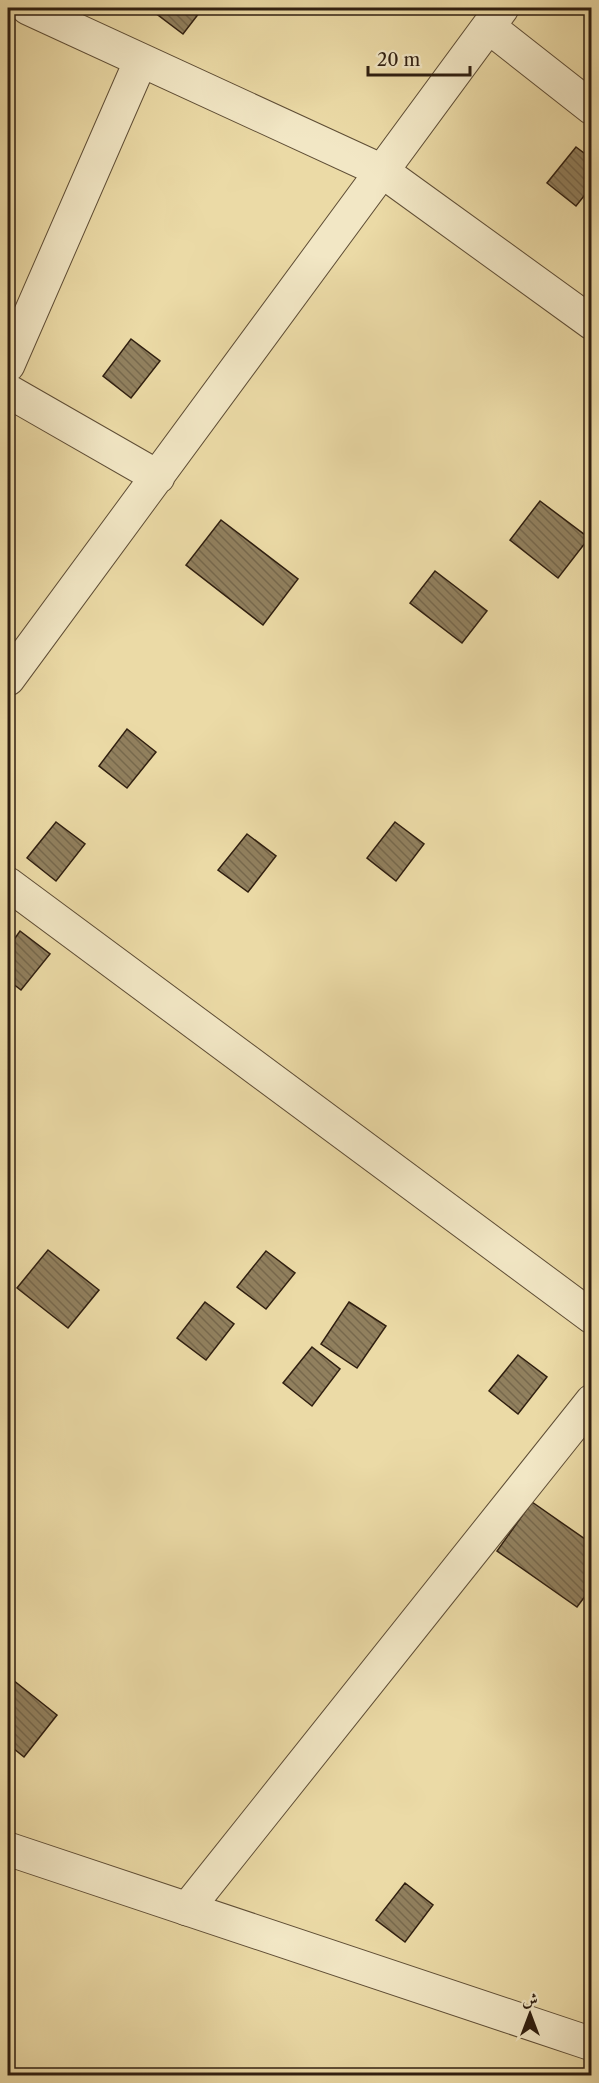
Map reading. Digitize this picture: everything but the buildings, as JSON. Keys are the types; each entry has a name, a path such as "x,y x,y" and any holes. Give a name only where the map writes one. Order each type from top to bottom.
{"street":[{"path":"28,8 382,171 591,324"},
{"path":"8,679 496,17 591,108"},
{"path":"8,365 141,60"},
{"path":"8,391 158,477"},
{"path":"8,884 591,1317"},
{"path":"187,1909 591,1401"},
{"path":"8,1849 591,2044"}]}
